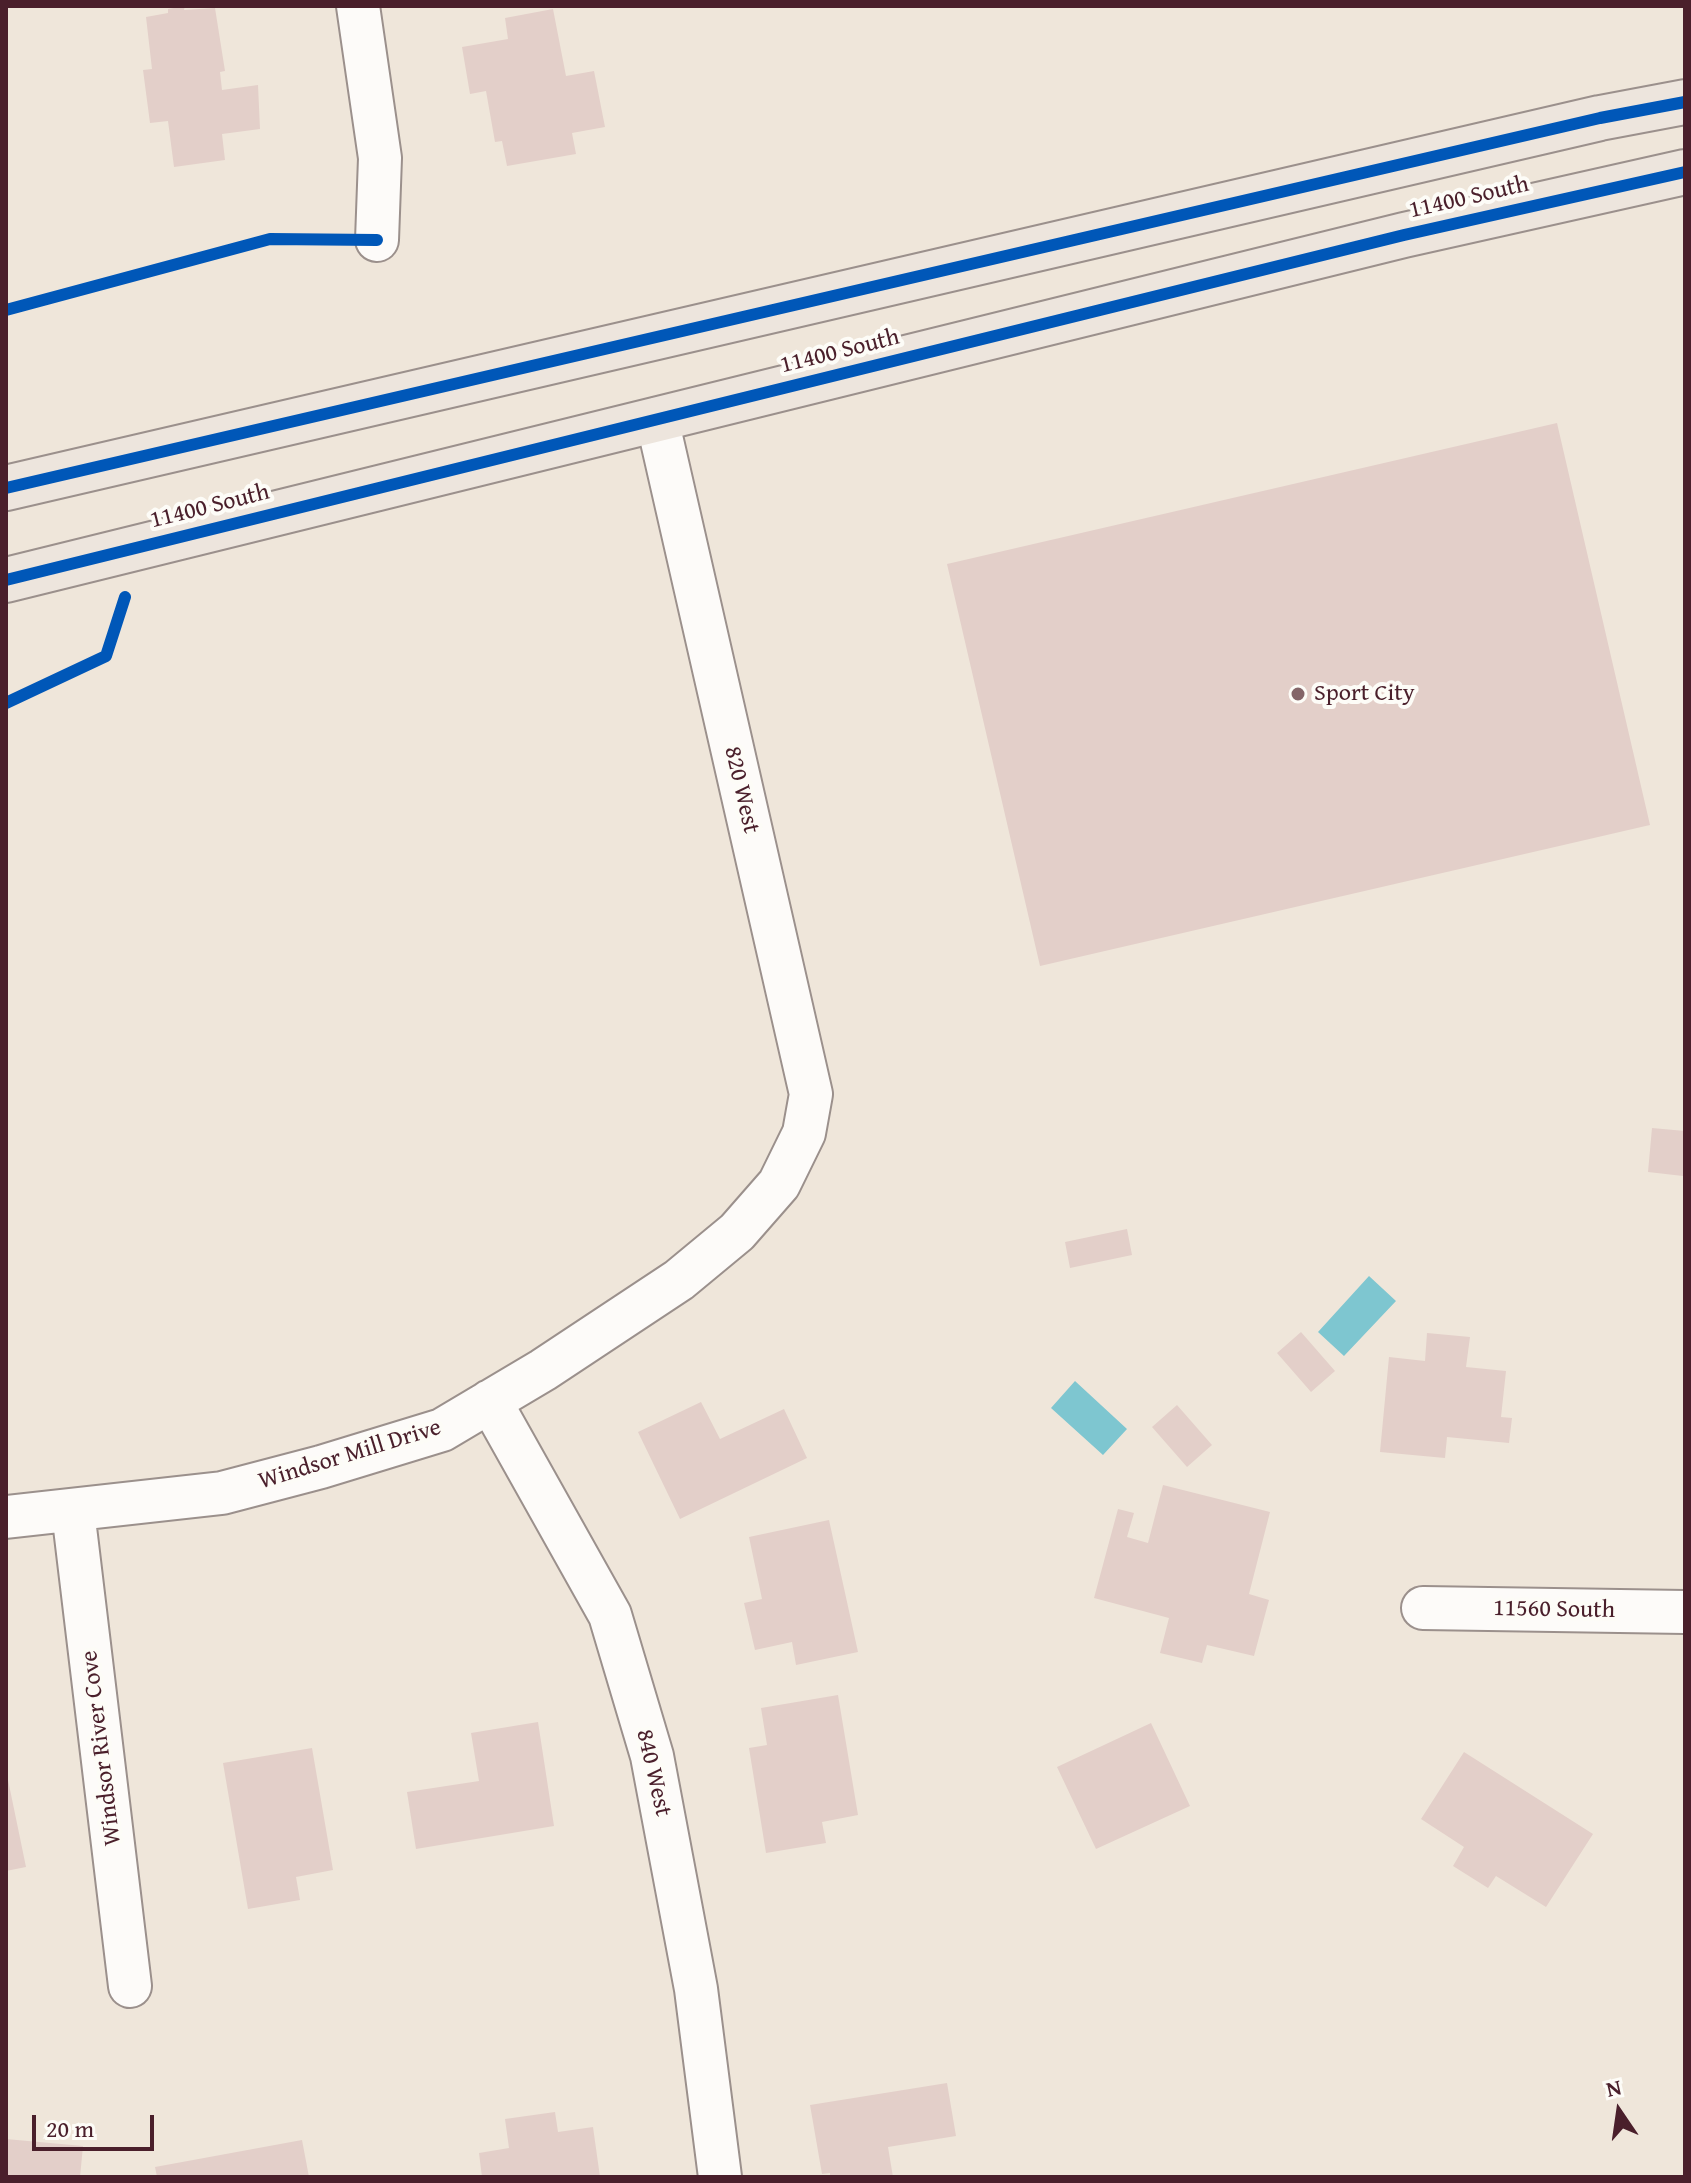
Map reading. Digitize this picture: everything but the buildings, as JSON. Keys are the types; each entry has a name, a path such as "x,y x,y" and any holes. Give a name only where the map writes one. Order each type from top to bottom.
{"main road":[{"name":"11400 South","path":"6,488 1600,118 1685,102"},
{"name":"11400 South","path":"6,580 1404,235 1685,172"}],"street":[{"path":"358,6 380,158 377,240"},
{"name":"820 West","path":"657,419 811,1094 804,1133 792,1158"},
{"name":"Windsor Mill Drive","path":"6,1517 222,1493 442,1430 543,1370 679,1280 737,1232 779,1184 792,1158"},
{"name":"840 West","path":"490,1401 610,1615 652,1756 696,1989 720,2177"},
{"name":"Windsor River Cove","path":"73,1511 130,1986"},
{"name":"11560 South","path":"1423,1608 1685,1612"}],"water":[{"path":"1369,1276 1396,1301 1344,1356 1318,1332"},
{"path":"1075,1381 1127,1429 1103,1455 1051,1408"}],"cycle path":[{"path":"6,488 1600,118 1685,102"},
{"path":"6,580 1404,235 1685,172"},
{"path":"6,310 270,239 377,240"},
{"path":"6,703 106,656 125,597"}],"place":[{"name":"Sport City","path":"1298,694"}]}
